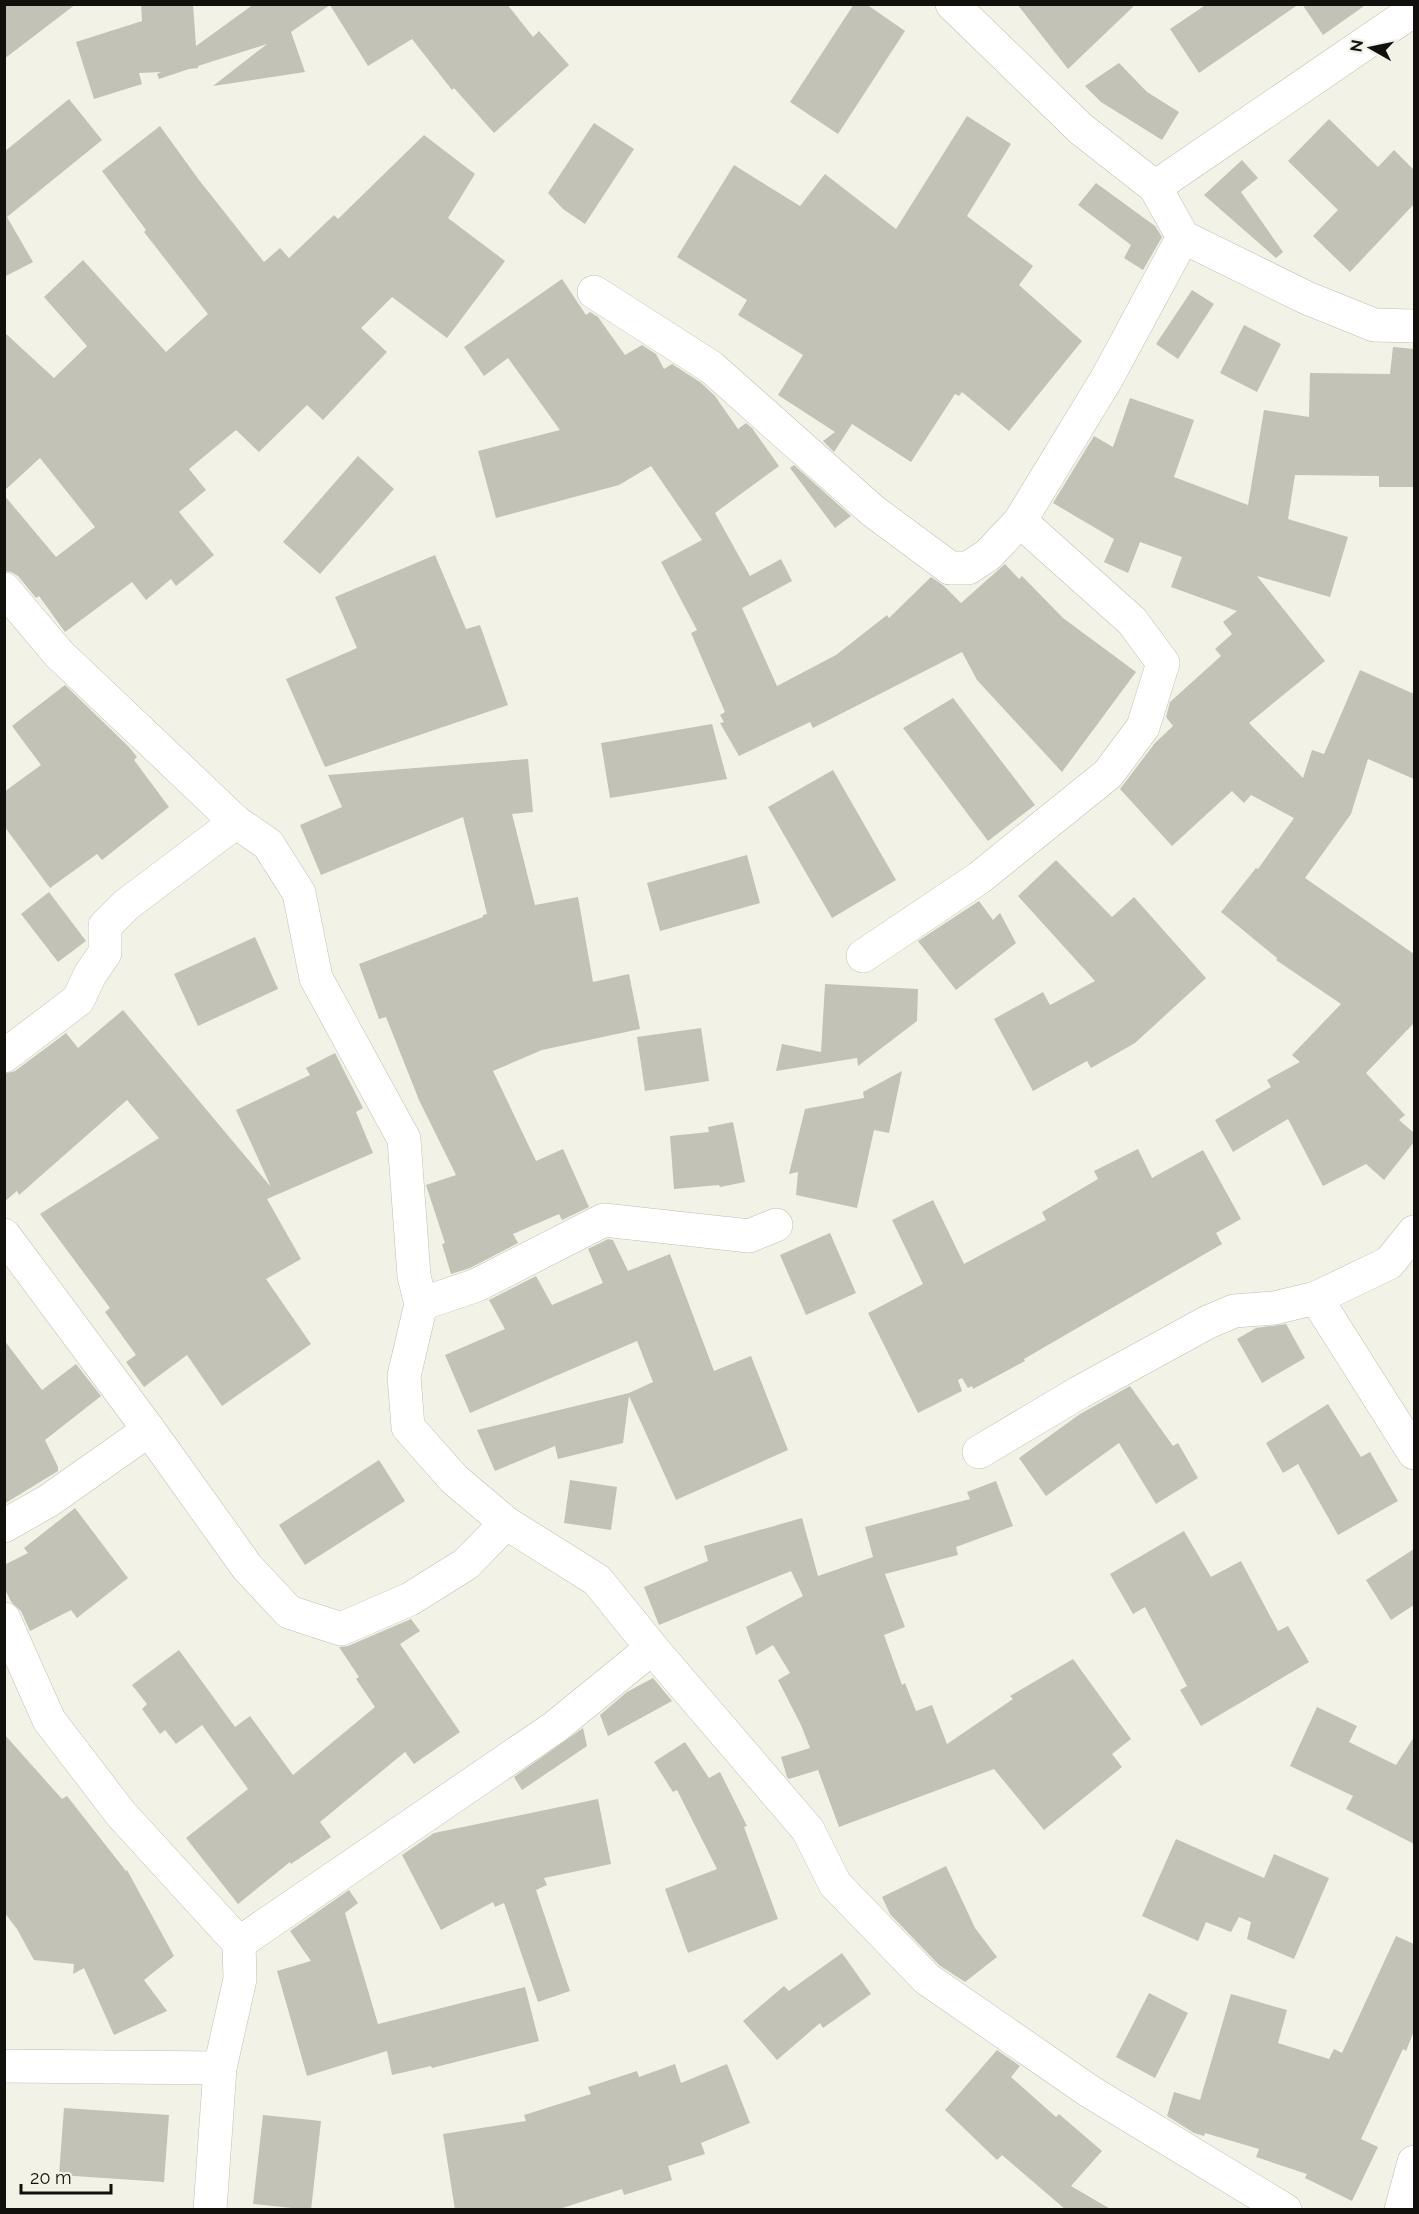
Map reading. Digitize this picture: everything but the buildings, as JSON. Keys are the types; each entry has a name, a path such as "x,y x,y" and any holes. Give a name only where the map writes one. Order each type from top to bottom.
{"street":[{"path":"952,4 1081,129 1155,187 1183,237 1306,298 1374,325 1414,326"},
{"path":"1155,187 1414,10"},
{"path":"594,292 711,367 873,511 950,568 968,567 988,555 1020,521 1107,378 1183,237"},
{"path":"863,956 979,878 1108,774 1143,727 1163,663 1132,621 1020,521"},
{"path":"4,589 59,654 236,822 268,844 299,893 316,978 404,1138 414,1276 421,1304 404,1377 408,1427 454,1479 506,1523 597,1580 652,1648 808,1830 835,1884 927,1979 1089,2091 1285,2210"},
{"path":"4,1056 78,1000 91,973 105,953 105,926 126,905 236,822"},
{"path":"421,1304 477,1285 604,1220 749,1236 776,1224"},
{"path":"979,1452 1080,1392 1208,1322 1234,1311 1274,1308 1316,1298 1389,1263 1414,1232"},
{"path":"4,1235 149,1430 247,1567 289,1612 341,1629 410,1599 466,1564 506,1523"},
{"path":"1316,1298 1414,1454"},
{"path":"4,1526 48,1501 149,1430"},
{"path":"4,1619 49,1720 121,1814 239,1943 240,1979 219,2068 210,2210"},
{"path":"239,1943 555,1727 652,1648"},
{"path":"4,2066 219,2068"},
{"path":"1401,2210 1414,2162"}]}
